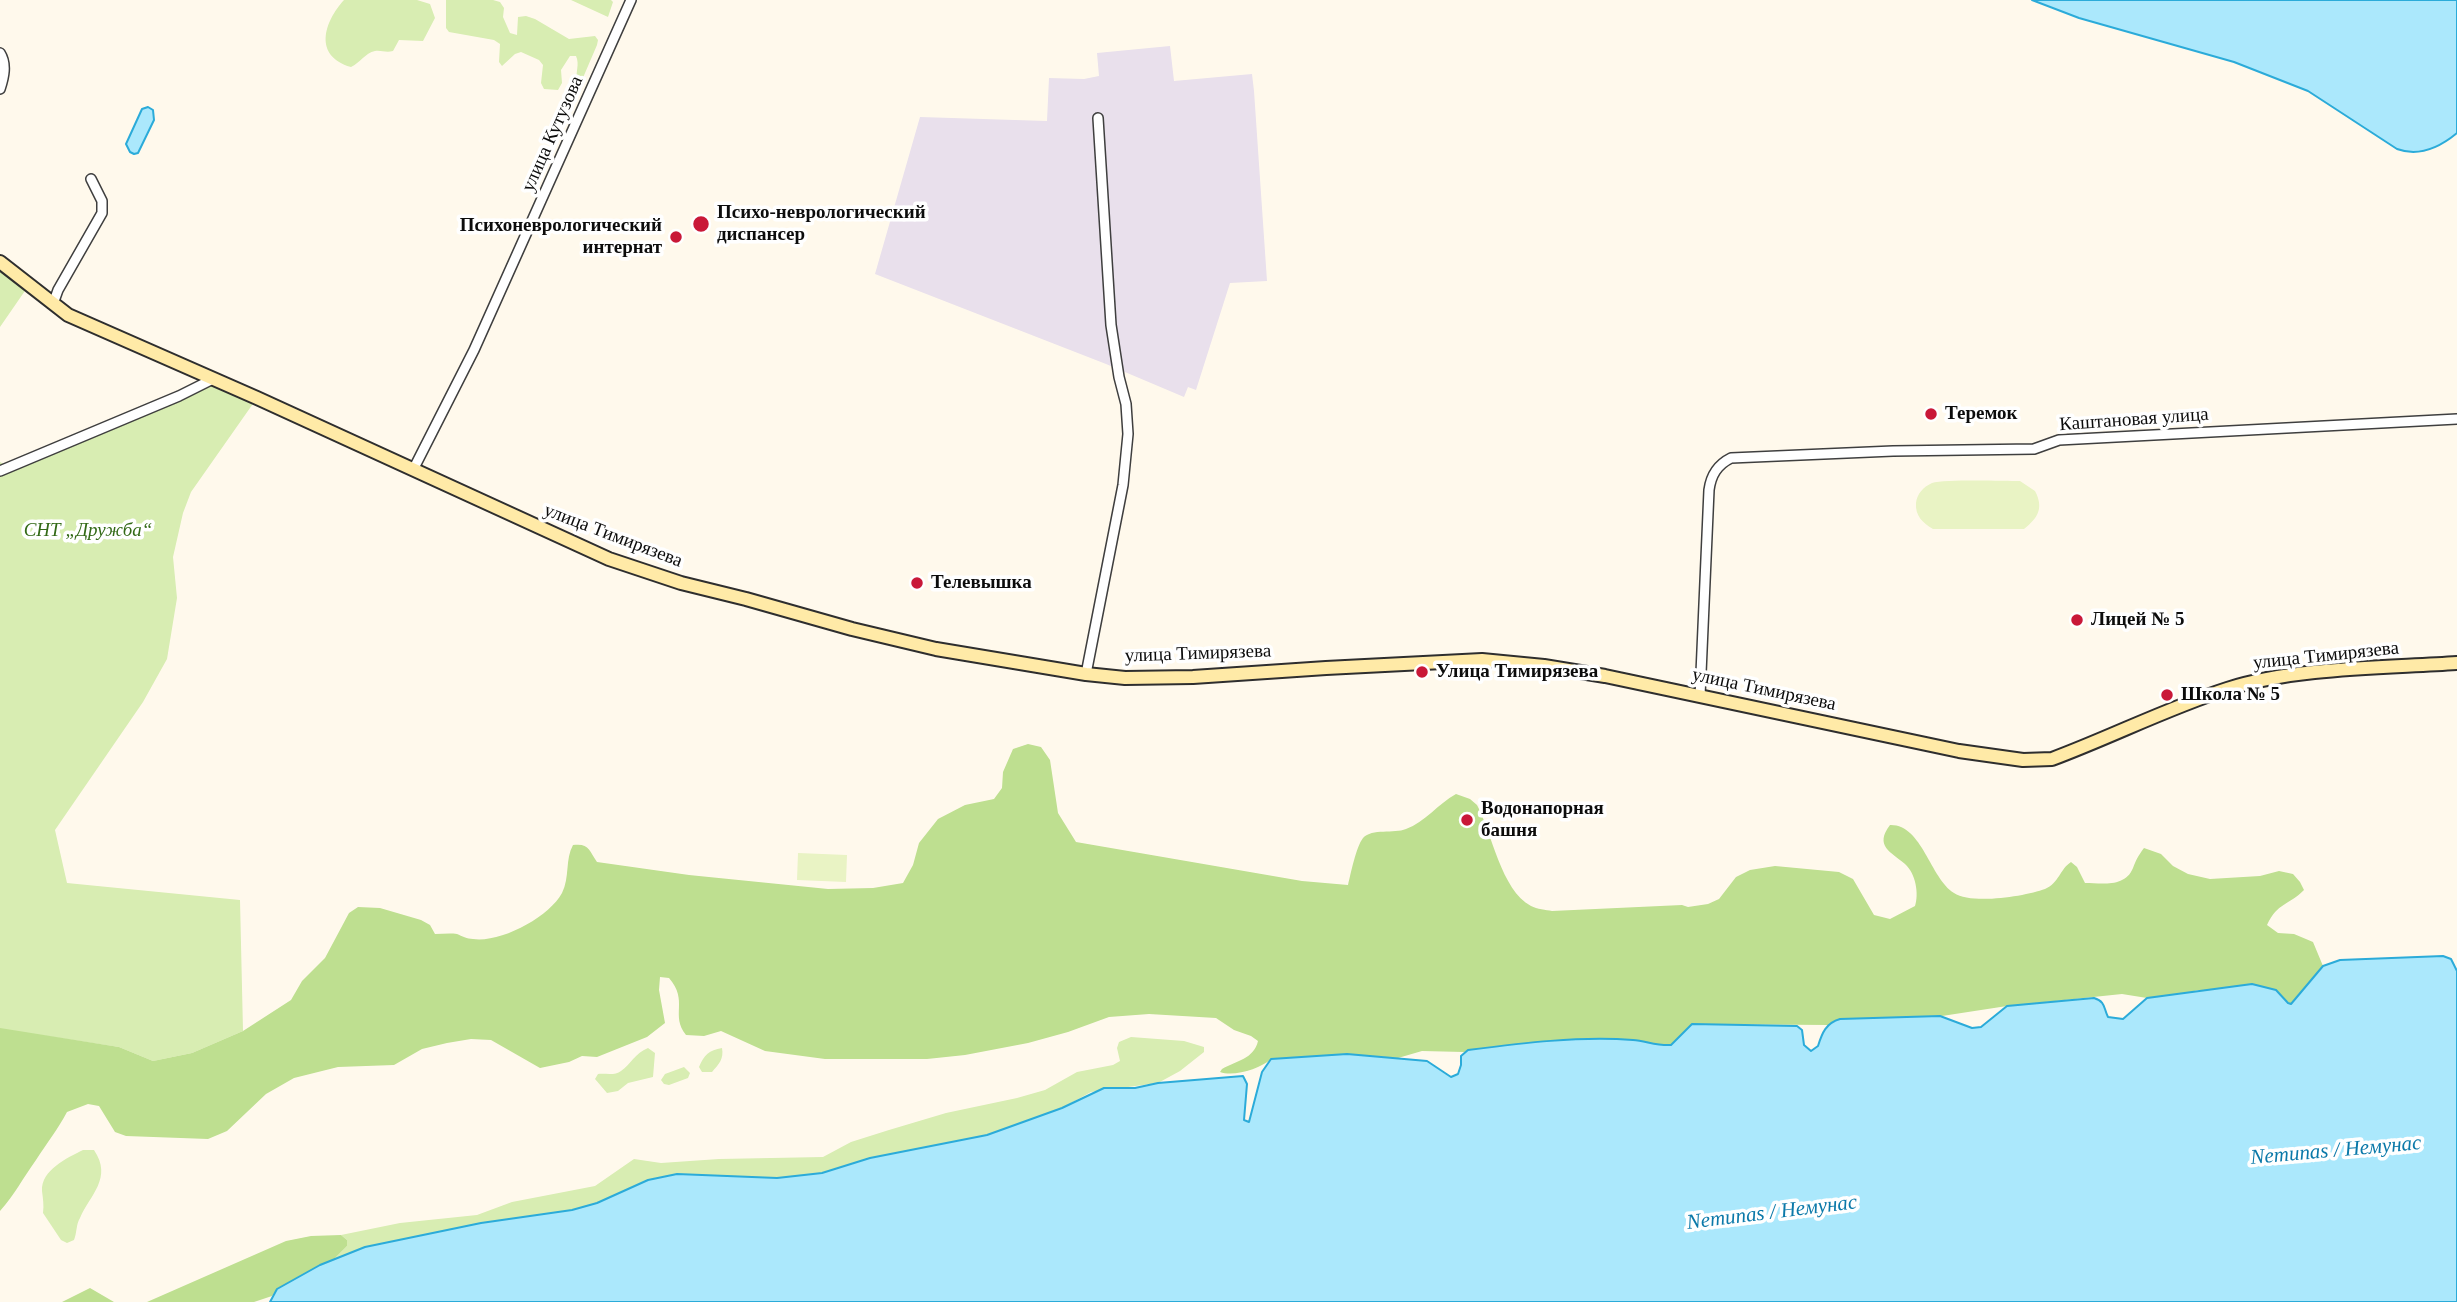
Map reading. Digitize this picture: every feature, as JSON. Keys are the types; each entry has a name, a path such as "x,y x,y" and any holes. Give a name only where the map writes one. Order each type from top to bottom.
{"main road":[{"name":"улица Тимирязева","path":"0,262 68,315 102,332 213,379 608,559 681,583 936,649 1086,674 1125,678 1194,677 1482,660 1544,666 1958,751 2038,760 2053,759 2159,715 2241,686 2319,672 2457,663"}],"street":[{"name":"улица Кутузова","path":"412,470 480,338 631,0"},
{"path":"0,53 5,74 0,89"},
{"path":"1086,674 1123,485 1128,434 1126,404 1111,325 1098,118"},
{"path":"53,304 58,290 102,213 102,201 92,179"},
{"path":"0,471 179,396 213,379"},
{"name":"Каштановая улица","path":"1700,696 1709,490 1713,473 1718,466 1731,458 1893,450 2034,449 2059,440 2457,419"}],"shaded area":[{"path":"1170,46 1174,81 1252,74 1254,91 1267,281 1230,283 1196,390 1188,387 1184,397 875,274 920,117 1047,121 1049,78 1084,79 1099,76 1097,53"}],"green space":[{"path":"344,0 417,0 430,4 435,18 423,41 399,40 393,51 371,52 351,67 331,55 326,38 331,18"},
{"path":"446,0 500,2 510,33 517,35 518,17 526,16 569,39 595,36 597,45 582,80 577,81 576,56 570,56 561,70 562,83 558,90 544,89 541,83 543,65 539,60 521,52 502,66 499,62 500,44 494,40 449,32 446,28"},
{"path":"571,0 611,0 613,2 608,17"},
{"path":"0,262 29,285 0,327"},
{"name":"СНТ „Дружба“","path":"213,379 257,398 191,492 183,513 173,557 177,598 167,659 143,702 55,830 67,883 240,900 243,1031 192,1053 153,1061 119,1047 0,1029 0,462 9,467"},
{"path":"2020,481 2035,491 2039,503 2036,517 2024,529 1933,529 1923,522 1917,512 1919,494 1932,483"},
{"path":"1028,744 1041,747 1050,760 1058,813 1076,842 1302,881 1348,885 1363,838 1372,833 1413,826 1456,794 1477,805 1498,860 1512,887 1521,898 1536,908 1552,911 1682,905 1688,907 1708,904 1719,899 1736,877 1750,870 1775,866 1839,872 1853,879 1874,915 1890,919 1915,906 1917,896 1916,884 1909,868 1886,848 1884,843 1885,832 1890,825 1901,827 1910,833 1946,886 1962,897 2013,897 2045,889 2071,862 2077,867 2085,883 2119,882 2129,874 2144,848 2161,854 2173,866 2188,874 2210,879 2260,876 2279,871 2293,874 2304,890 2279,908 2267,925 2278,933 2294,934 2313,942 2323,966 2291,1004 2284,999 2198,990 2174,996 2147,998 2122,994 1942,1016 1840,1019 1829,1025 1692,1024 1671,1045 1659,1046 1634,1040 1464,1052 1422,1051 1398,1058 1347,1054 1271,1059 1254,1069 1239,1073 1220,1072 1253,1052 1258,1041 1251,1036 1234,1030 1216,1018 1149,1014 1109,1017 1028,1043 927,1059 825,1059 765,1051 721,1031 704,1036 686,1035 679,1021 679,1001 675,986 669,978 660,977 659,990 665,1023 647,1037 597,1057 582,1056 569,1062 540,1068 491,1040 471,1039 447,1043 422,1049 394,1065 338,1067 294,1078 266,1094 227,1131 208,1139 126,1136 115,1132 99,1106 88,1104 67,1112 0,1211 0,1028 119,1047 153,1061 192,1053 243,1031 291,1000 302,981 325,958 349,913 358,907 380,908 421,920 430,925 435,934 457,934 473,939 497,937 536,919 556,902 566,881 573,845 586,846 597,862 689,875 828,889 873,888 903,883 913,865 919,843 938,819 965,805 994,799 1002,788 1003,772 1013,749"},
{"path":"798,853 847,855 846,882 797,880"},
{"path":"1131,1037 1184,1041 1204,1047 1204,1052 1180,1071 1158,1083 1091,1092 1062,1108 987,1135 870,1158 822,1173 777,1178 677,1174 648,1180 597,1203 572,1210 481,1223 365,1247 333,1260 347,1246 347,1240 341,1235 400,1223 477,1215 512,1202 595,1186 634,1159 661,1163 823,1157 851,1142 946,1113 1045,1090 1077,1072 1113,1065 1120,1061 1117,1048 1119,1042"},
{"path":"648,1048 655,1053 653,1077 628,1083 618,1091 607,1093 595,1079 598,1074 619,1073"},
{"path":"722,1048 722,1058 712,1072 702,1072 699,1067 705,1056"},
{"path":"684,1067 690,1073 688,1078 669,1085 661,1080 665,1074"},
{"path":"83,1150 94,1150 99,1160 101,1178 79,1220 74,1240 67,1243 61,1240 43,1213 43,1184 50,1171"},
{"path":"341,1235 347,1240 347,1246 333,1260 277,1289 272,1296 254,1302 147,1302 286,1241 311,1236"},
{"path":"90,1288 114,1302 62,1302"}],"water":[{"path":"2032,0 2457,0 2457,133 2428,150 2413,152 2397,149 2308,91 2234,62 2079,18"},
{"path":"148,107 153,110 154,120 138,153 134,154 126,144 142,109"},
{"name":"Nemunas / Немунас","path":"2443,956 2451,959 2457,971 2457,1302 270,1302 277,1289 320,1265 365,1247 481,1223 572,1210 597,1203 648,1180 677,1174 777,1178 822,1173 870,1158 987,1135 1062,1108 1104,1088 1135,1088 1158,1083 1243,1076 1247,1084 1244,1120 1249,1122 1262,1072 1271,1059 1347,1054 1427,1061 1451,1077 1458,1074 1461,1056 1468,1050 1592,1039 1633,1040 1671,1045 1692,1024 1797,1026 1802,1030 1804,1045 1811,1051 1818,1046 1828,1026 1840,1019 1940,1016 1972,1028 1981,1027 2007,1006 2094,998 2102,1003 2108,1017 2123,1019 2147,998 2252,984 2276,990 2291,1004 2323,966 2340,960"}],"place":[{"name":"Психо-неврологический диспансер","path":"701,224"},
{"name":"Психоневрологический интернат","path":"676,237"},
{"name":"Теремок","path":"1931,414"},
{"name":"Телевышка","path":"917,583"},
{"name":"Лицей № 5","path":"2077,620"},
{"name":"Улица Тимирязева","path":"1422,672"},
{"name":"Школа № 5","path":"2167,695"},
{"name":"Водонапорная башня","path":"1467,820"}]}
